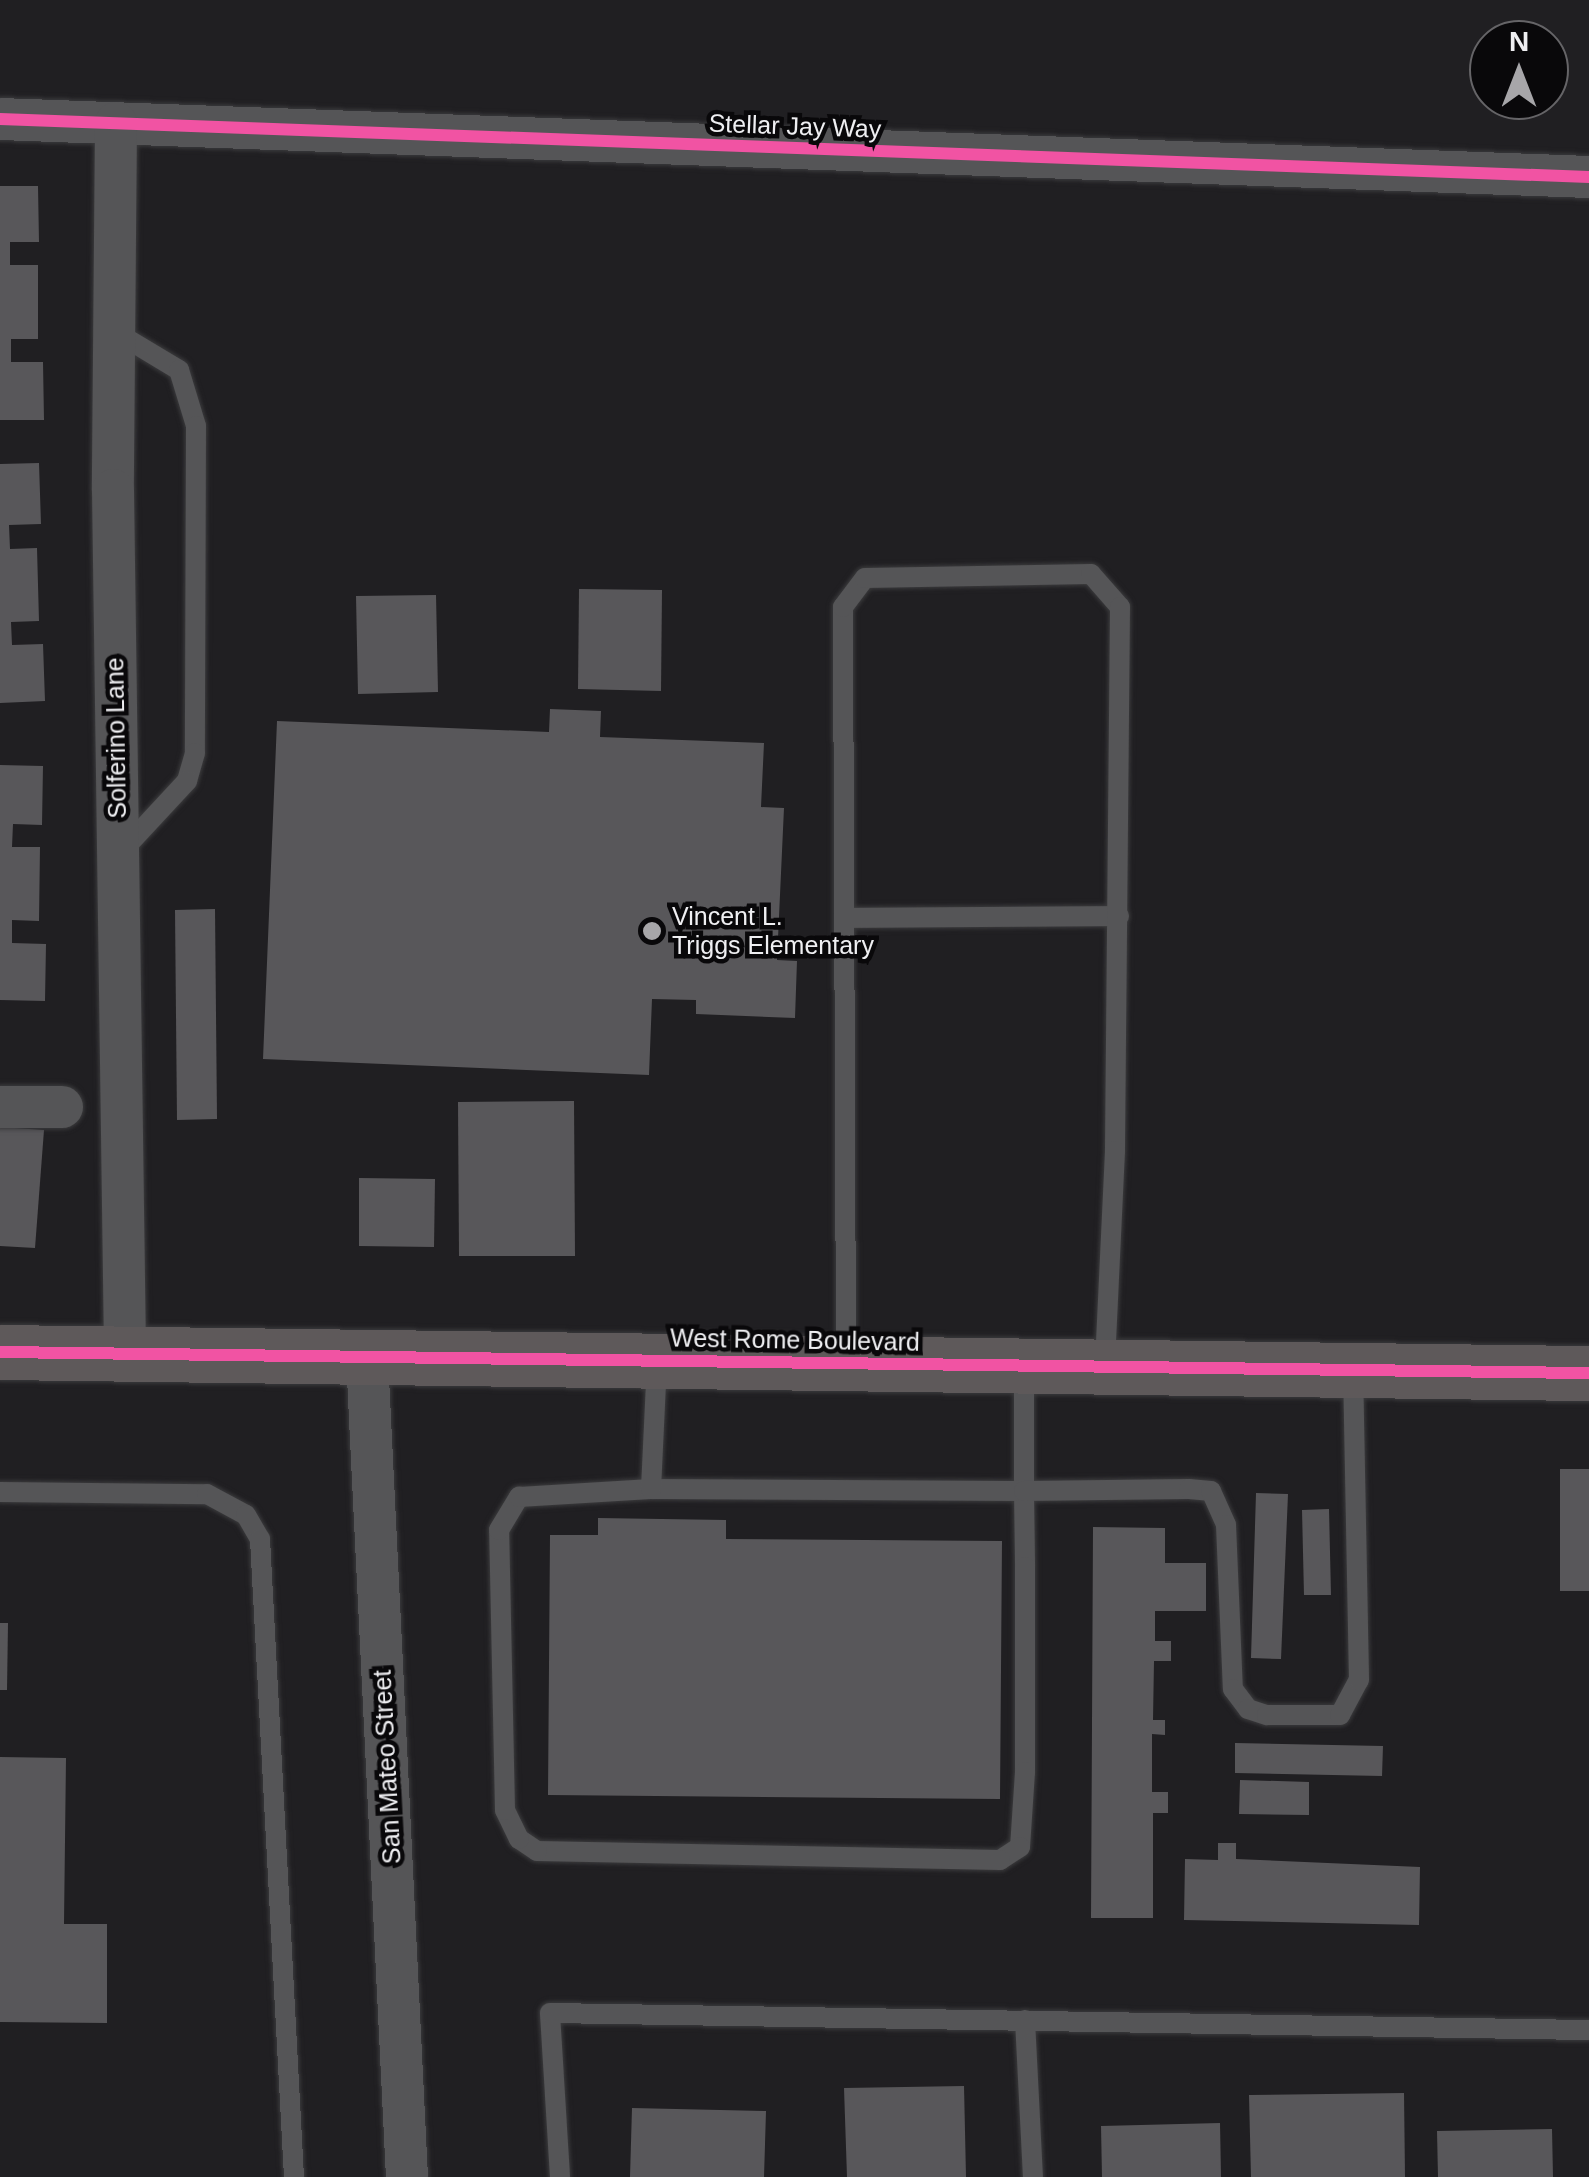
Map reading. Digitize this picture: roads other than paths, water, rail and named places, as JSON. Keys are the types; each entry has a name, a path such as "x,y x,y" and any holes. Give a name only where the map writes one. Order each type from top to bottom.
{"street":[{"name":"Stellar Jay Way","path":"0,118 1589,177"},
{"name":"Solferino Lane","path":"116,123 114,331 124,1354"},
{"path":"0,1107 62,1107"},
{"name":"West Rome Boulevard","path":"0,1352 1589,1373"},
{"name":"San Mateo Street","path":"367,1357 407,2177"}],"lane":[{"path":"114,331 178,370 196,426 195,753 187,780 118,856"},
{"path":"846,1363 843,607 850,591 865,578 1091,574 1120,607 1119,916 1106,1366"},
{"path":"844,918 1119,916"},
{"path":"652,1489 657,1361"},
{"path":"1024,1366 1024,1491 1020,1847 1000,1860 537,1851 519,1839 505,1810 500,1530 519,1497 652,1489 1024,1491 1211,1491 1226,1525 1233,1689 1248,1709 1267,1715 1340,1715 1359,1680 1353,1370"},
{"path":"0,1492 207,1494 246,1514 260,1539 294,2177"},
{"path":"560,2177 550,2013 1589,2030"},
{"path":"1025,2020 1033,2177"}],"place":[{"name":"Vincent L. Triggs Elementary","path":"652,931"}]}
